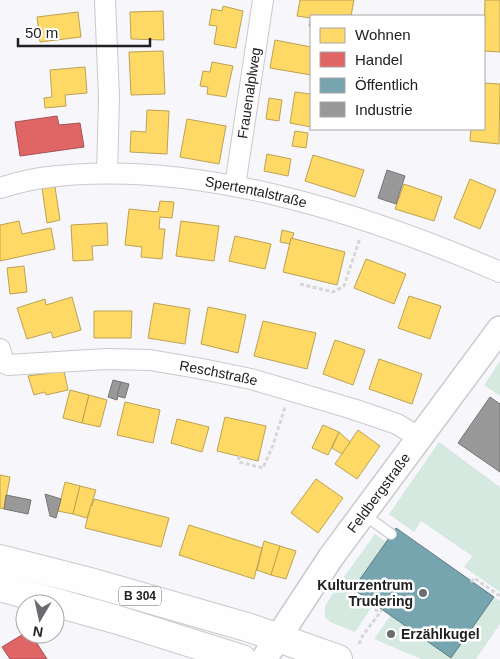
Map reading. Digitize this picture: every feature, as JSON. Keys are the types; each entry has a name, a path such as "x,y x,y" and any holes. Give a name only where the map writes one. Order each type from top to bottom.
{"main road":[{"name":"B 304","path":"0,560 90,582 250,628 271,648 349,652"},
{"name":"B 304","path":"0,587 122,621 242,659"}],"street":[{"path":"105,0 109,97 107,173"},
{"name":"Frauenalplweg","path":"235,186 263,0"},
{"name":"Spertentalstraße","path":"0,188 39,178 107,173 174,178 235,186 366,221 417,238 500,272"},
{"name":"Feldbergstraße","path":"271,648 331,557 500,329"},
{"name":"Reschstraße","path":"4,357 150,360 197,368 251,379 353,409 397,424 420,438"}],"lane":[{"path":"363,514 391,534"}],"path":[{"path":"300,284 333,292 344,286 366,221"},
{"path":"239,456 239,462 263,468 274,445 285,406"},
{"path":"471,582 474,578 500,596"},
{"path":"335,579 381,611 349,652"}],"green space":[{"path":"500,361 500,396 484,385"},
{"path":"439,442 500,487 500,592 464,567 472,556 421,521 414,532 389,514"},
{"path":"375,534 386,542 353,589 341,581"},
{"path":"338,585 371,608 355,632 330,622 325,617 325,606"},
{"path":"494,597 500,601 500,624 476,659 421,659 374,639 391,615 451,658"}],"building: Wohnen":[{"path":"300,0 354,0 351,15 310,15 310,18 297,16"},
{"path":"485,0 500,0 500,52 485,51"},
{"path":"223,6 243,11 236,48 214,44 217,26 209,25 212,9 222,11"},
{"path":"163,11 164,40 131,39 130,12"},
{"path":"78,12 81,37 40,42 37,17"},
{"path":"275,40 310,47 310,75 270,68"},
{"path":"163,51 165,94 131,95 129,52"},
{"path":"212,62 233,66 226,97 207,94 208,87 200,86 203,71 210,72"},
{"path":"85,67 87,93 65,95 66,106 45,108 44,98 52,97 50,70"},
{"path":"485,83 500,84 499,144 470,141 471,130 485,130"},
{"path":"295,92 310,94 310,127 290,123"},
{"path":"269,98 282,100 279,121 266,119"},
{"path":"147,110 169,111 167,154 130,152 131,131 146,132"},
{"path":"187,119 226,126 219,164 180,157"},
{"path":"295,131 308,133 306,148 292,146"},
{"path":"267,154 291,159 288,176 264,171"},
{"path":"313,155 364,170 355,197 305,181"},
{"path":"470,179 496,190 480,229 454,218"},
{"path":"404,184 442,197 434,221 395,209"},
{"path":"55,187 60,220 47,223 42,188"},
{"path":"160,201 174,202 172,218 160,217 159,229 165,229 162,259 141,257 142,247 125,245 129,209 158,212"},
{"path":"19,221 22,234 51,228 55,249 0,261 0,225"},
{"path":"181,221 219,226 214,261 176,256"},
{"path":"107,223 108,245 92,246 93,260 73,261 71,225"},
{"path":"282,230 294,233 290,244 280,242"},
{"path":"235,236 271,244 265,269 229,261"},
{"path":"291,238 345,252 337,285 283,272"},
{"path":"366,259 406,274 394,304 354,288"},
{"path":"24,266 27,292 10,294 7,268"},
{"path":"409,296 441,306 430,339 398,328"},
{"path":"72,297 81,330 53,338 51,332 27,339 17,308 45,299 46,305"},
{"path":"154,303 190,309 185,344 148,338"},
{"path":"208,307 246,315 238,353 201,344"},
{"path":"94,311 132,311 131,338 94,338"},
{"path":"263,321 316,333 307,369 254,356"},
{"path":"335,340 365,350 353,385 323,374"},
{"path":"379,359 422,374 412,404 369,389"},
{"path":"64,371 68,390 46,395 45,392 34,395 28,376"},
{"path":"70,390 89,395 82,423 63,418"},
{"path":"89,395 107,400 100,427 82,423"},
{"path":"125,402 160,410 153,443 117,435"},
{"path":"225,417 266,426 258,461 217,451"},
{"path":"177,419 209,427 202,452 171,443"},
{"path":"323,425 339,432 328,455 312,448"},
{"path":"358,430 380,446 357,479 335,464"},
{"path":"339,432 350,442 342,454 332,448"},
{"path":"0,475 10,477 4,509 0,508"},
{"path":"316,479 343,498 318,533 291,513"},
{"path":"65,482 80,486 73,514 58,511"},
{"path":"80,486 96,490 87,518 73,514"},
{"path":"94,499 169,518 161,547 85,528"},
{"path":"189,525 262,548 254,579 179,555"},
{"path":"264,541 280,546 271,575 257,570"},
{"path":"280,546 296,551 286,579 271,575"}],"building: Handel":[{"path":"57,116 59,125 80,123 84,147 20,156 15,122"},
{"path":"15,639 15,644 37,644 47,659 10,659 2,647"}],"building: Öffentlich":[{"name":"Kulturzentrum Trudering","path":"396,528 494,597 451,658 353,589"}],"building: Industrie":[{"path":"387,170 405,176 396,204 378,198"},
{"path":"113,380 121,382 117,400 108,397"},
{"path":"121,382 129,384 125,398 117,396"},
{"path":"490,397 500,404 500,472 458,443"},
{"path":"45,494 61,499 56,518 50,516"},
{"path":"6,495 31,500 28,514 4,509"}],"place":[{"name":"Kulturzentrum Trudering","path":"423,593"},
{"name":"Erzählkugel","path":"391,634"}]}
